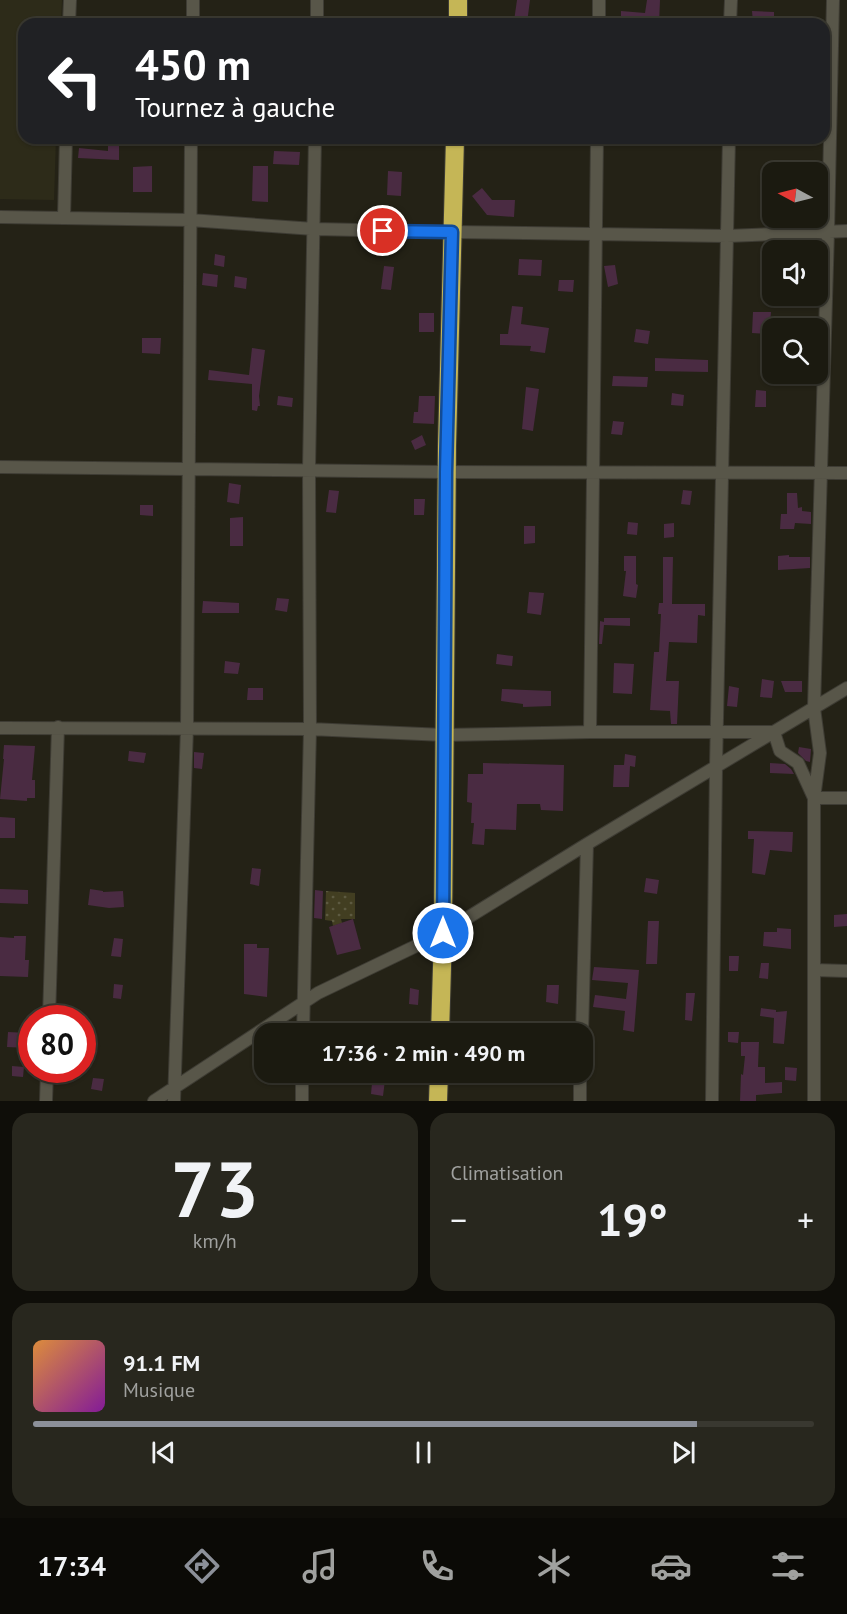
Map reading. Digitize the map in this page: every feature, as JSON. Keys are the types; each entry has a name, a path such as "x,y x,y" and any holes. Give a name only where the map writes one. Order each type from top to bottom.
{"highway":[{"path":"458,0 458,18"},
{"path":"440,1023 446,472 455,144"},
{"path":"438,1101 439,1083"}],"street":[{"path":"69,18 70,0"},
{"path":"193,0 193,18"},
{"path":"317,0 317,18"},
{"path":"598,18 599,0"},
{"path":"730,18 731,0"},
{"path":"830,116 832,0"},
{"path":"64,218 66,144"},
{"path":"174,1101 187,728 191,144"},
{"path":"303,1023 310,729 309,469 315,144"},
{"path":"590,732 597,144"},
{"path":"712,1101 716,767 724,472 729,144"},
{"path":"814,1101 814,798 820,753 814,708 830,144"},
{"path":"0,217 190,220 314,229 452,232 728,236 847,231"},
{"path":"0,467 446,472 847,473"},
{"path":"154,1101 318,993 443,933 847,688"},
{"path":"49,1005 58,727"},
{"path":"0,728 310,729 444,735 774,732"},
{"path":"774,732 780,751 798,763 814,798"},
{"path":"814,798 847,798"},
{"path":"582,1023 587,844"},
{"path":"814,970 847,971"},
{"path":"46,1101 47,1083"},
{"path":"302,1083 302,1101"},
{"path":"580,1083 580,1101"}],"shaded area":[{"path":"0,0 62,0 61,18 18,18 18,144 56,144 54,200 0,199"},
{"path":"326,891 355,893 355,919 341,919 342,923 333,926 332,921 325,920"}],"building":[{"path":"517,0 530,0 528,18 514,18"},
{"path":"647,0 660,0 659,18 621,18 621,11 645,13"},
{"path":"752,11 774,12 774,18 753,18"},
{"path":"108,144 119,144 119,160 78,158 79,148 108,151"},
{"path":"274,151 300,152 299,165 273,164"},
{"path":"152,166 152,192 133,192 133,167"},
{"path":"253,166 268,166 268,202 252,201"},
{"path":"388,171 402,172 401,196 387,195"},
{"path":"482,188 492,200 515,200 514,217 487,215 472,196"},
{"path":"215,254 225,256 224,267 214,265"},
{"path":"519,259 542,260 541,276 518,275"},
{"path":"615,265 618,284 608,287 604,266"},
{"path":"384,266 394,267 391,290 381,289"},
{"path":"203,273 218,275 217,287 202,285"},
{"path":"235,276 247,278 246,289 234,287"},
{"path":"559,280 574,280 573,292 558,291"},
{"path":"512,306 523,307 521,324 549,328 545,353 530,351 531,346 500,345 500,334 508,334"},
{"path":"753,312 771,312 770,318 762,318 762,334 752,333"},
{"path":"419,313 434,313 434,332 419,332"},
{"path":"636,329 650,331 648,344 634,342"},
{"path":"142,338 161,338 160,354 142,353"},
{"path":"252,348 265,350 259,396 260,406 257,411 252,410 252,384 208,380 209,370 249,375"},
{"path":"655,358 708,360 708,372 655,371"},
{"path":"613,376 648,377 647,387 612,386"},
{"path":"526,387 539,389 533,431 522,429"},
{"path":"756,390 766,391 766,407 755,407"},
{"path":"672,393 684,395 683,406 671,405"},
{"path":"278,396 293,398 292,407 277,405"},
{"path":"419,396 435,396 434,424 413,423 414,412 418,412"},
{"path":"613,421 624,422 622,435 611,434"},
{"path":"422,435 426,445 415,450 411,441"},
{"path":"229,483 241,485 239,504 227,502"},
{"path":"329,490 339,491 336,513 326,512"},
{"path":"683,490 692,491 690,505 681,504"},
{"path":"787,493 797,493 798,508 802,507 802,511 811,512 811,524 795,523 794,529 780,529 781,514 787,514"},
{"path":"414,499 425,499 424,515 414,515"},
{"path":"140,505 153,505 153,516 140,515"},
{"path":"243,517 243,546 230,546 230,518"},
{"path":"628,522 638,523 637,535 627,534"},
{"path":"674,523 674,537 664,538 664,524"},
{"path":"524,526 535,526 535,543 524,544"},
{"path":"789,555 789,557 810,557 810,568 778,570 778,556"},
{"path":"624,556 636,556 636,584 638,585 636,598 623,596 626,571 624,571"},
{"path":"663,557 673,557 672,604 705,604 705,616 698,615 697,643 669,642 666,681 679,681 677,724 671,724 670,711 650,710 654,652 659,652 661,614 658,614 659,603 663,603"},
{"path":"529,592 544,593 541,615 527,613"},
{"path":"277,598 289,599 287,612 275,610"},
{"path":"203,601 239,603 239,613 202,613"},
{"path":"604,618 630,618 630,626 604,625 602,644 599,644 600,621 604,622"},
{"path":"497,654 513,656 512,666 496,664"},
{"path":"225,661 240,663 238,674 224,673"},
{"path":"614,663 634,664 632,694 613,693"},
{"path":"762,679 774,681 772,698 760,697"},
{"path":"781,681 802,681 802,692 785,692"},
{"path":"729,686 739,688 737,707 727,706"},
{"path":"248,688 263,688 263,700 247,700"},
{"path":"502,689 551,691 551,706 523,707 523,704 501,701"},
{"path":"4,745 35,746 32,780 35,780 35,798 27,798 27,801 0,799"},
{"path":"799,747 811,749 810,762 798,753"},
{"path":"129,751 146,753 144,763 128,761"},
{"path":"194,752 204,753 202,769 194,768"},
{"path":"625,754 636,756 635,767 630,766 629,787 613,787 614,765 624,765"},
{"path":"483,763 564,765 563,811 541,810 540,804 517,804 516,830 485,829 484,845 472,844 474,823 471,823 472,803 467,802 468,774 483,774"},
{"path":"770,763 785,764 794,774 770,773"},
{"path":"0,817 15,818 15,838 0,838"},
{"path":"748,831 793,832 792,852 770,850 765,875 752,873 754,839 748,839"},
{"path":"252,868 261,869 259,886 250,884"},
{"path":"646,878 659,880 657,894 644,892"},
{"path":"0,889 28,890 28,904 0,903"},
{"path":"90,889 103,892 123,891 124,907 109,908 88,905"},
{"path":"315,890 323,891 322,919 314,918"},
{"path":"847,914 847,926 834,927 834,915"},
{"path":"353,919 361,949 337,955 329,927"},
{"path":"648,921 659,921 657,964 646,964"},
{"path":"777,928 791,929 791,949 763,946 764,932 777,932"},
{"path":"14,936 26,936 25,960 29,960 28,977 0,976 0,937 14,938"},
{"path":"114,938 123,939 121,957 111,956"},
{"path":"244,944 257,944 257,948 269,948 267,997 244,994"},
{"path":"729,956 739,956 738,971 729,971"},
{"path":"761,963 769,963 768,979 759,978"},
{"path":"594,967 639,970 634,1032 623,1030 625,1011 593,1007 595,995 626,999 628,983 592,980"},
{"path":"114,984 123,985 121,999 113,998"},
{"path":"547,985 559,985 558,1004 546,1002"},
{"path":"410,988 419,990 418,1005 409,1004"},
{"path":"686,993 695,993 692,1021 685,1020"},
{"path":"761,1008 776,1010 776,1012 787,1011 784,1044 773,1043 774,1018 760,1016"},
{"path":"8,1032 18,1032 18,1048 7,1047"},
{"path":"728,1032 739,1032 738,1043 728,1042"},
{"path":"741,1042 759,1042 758,1067 765,1067 765,1083 782,1082 782,1093 756,1095 756,1101 740,1101 741,1074 743,1075 745,1056 741,1056"},
{"path":"12,1066 18,1066 18,1077 12,1076"},
{"path":"785,1067 797,1068 796,1081 785,1080"},
{"path":"96,1078 104,1079 102,1091 91,1089 92,1083 96,1083"},
{"path":"372,1083 385,1083 383,1096 371,1094"}],"route":[{"path":"383,231 452,232 452,305 446,472 443,933"}]}
